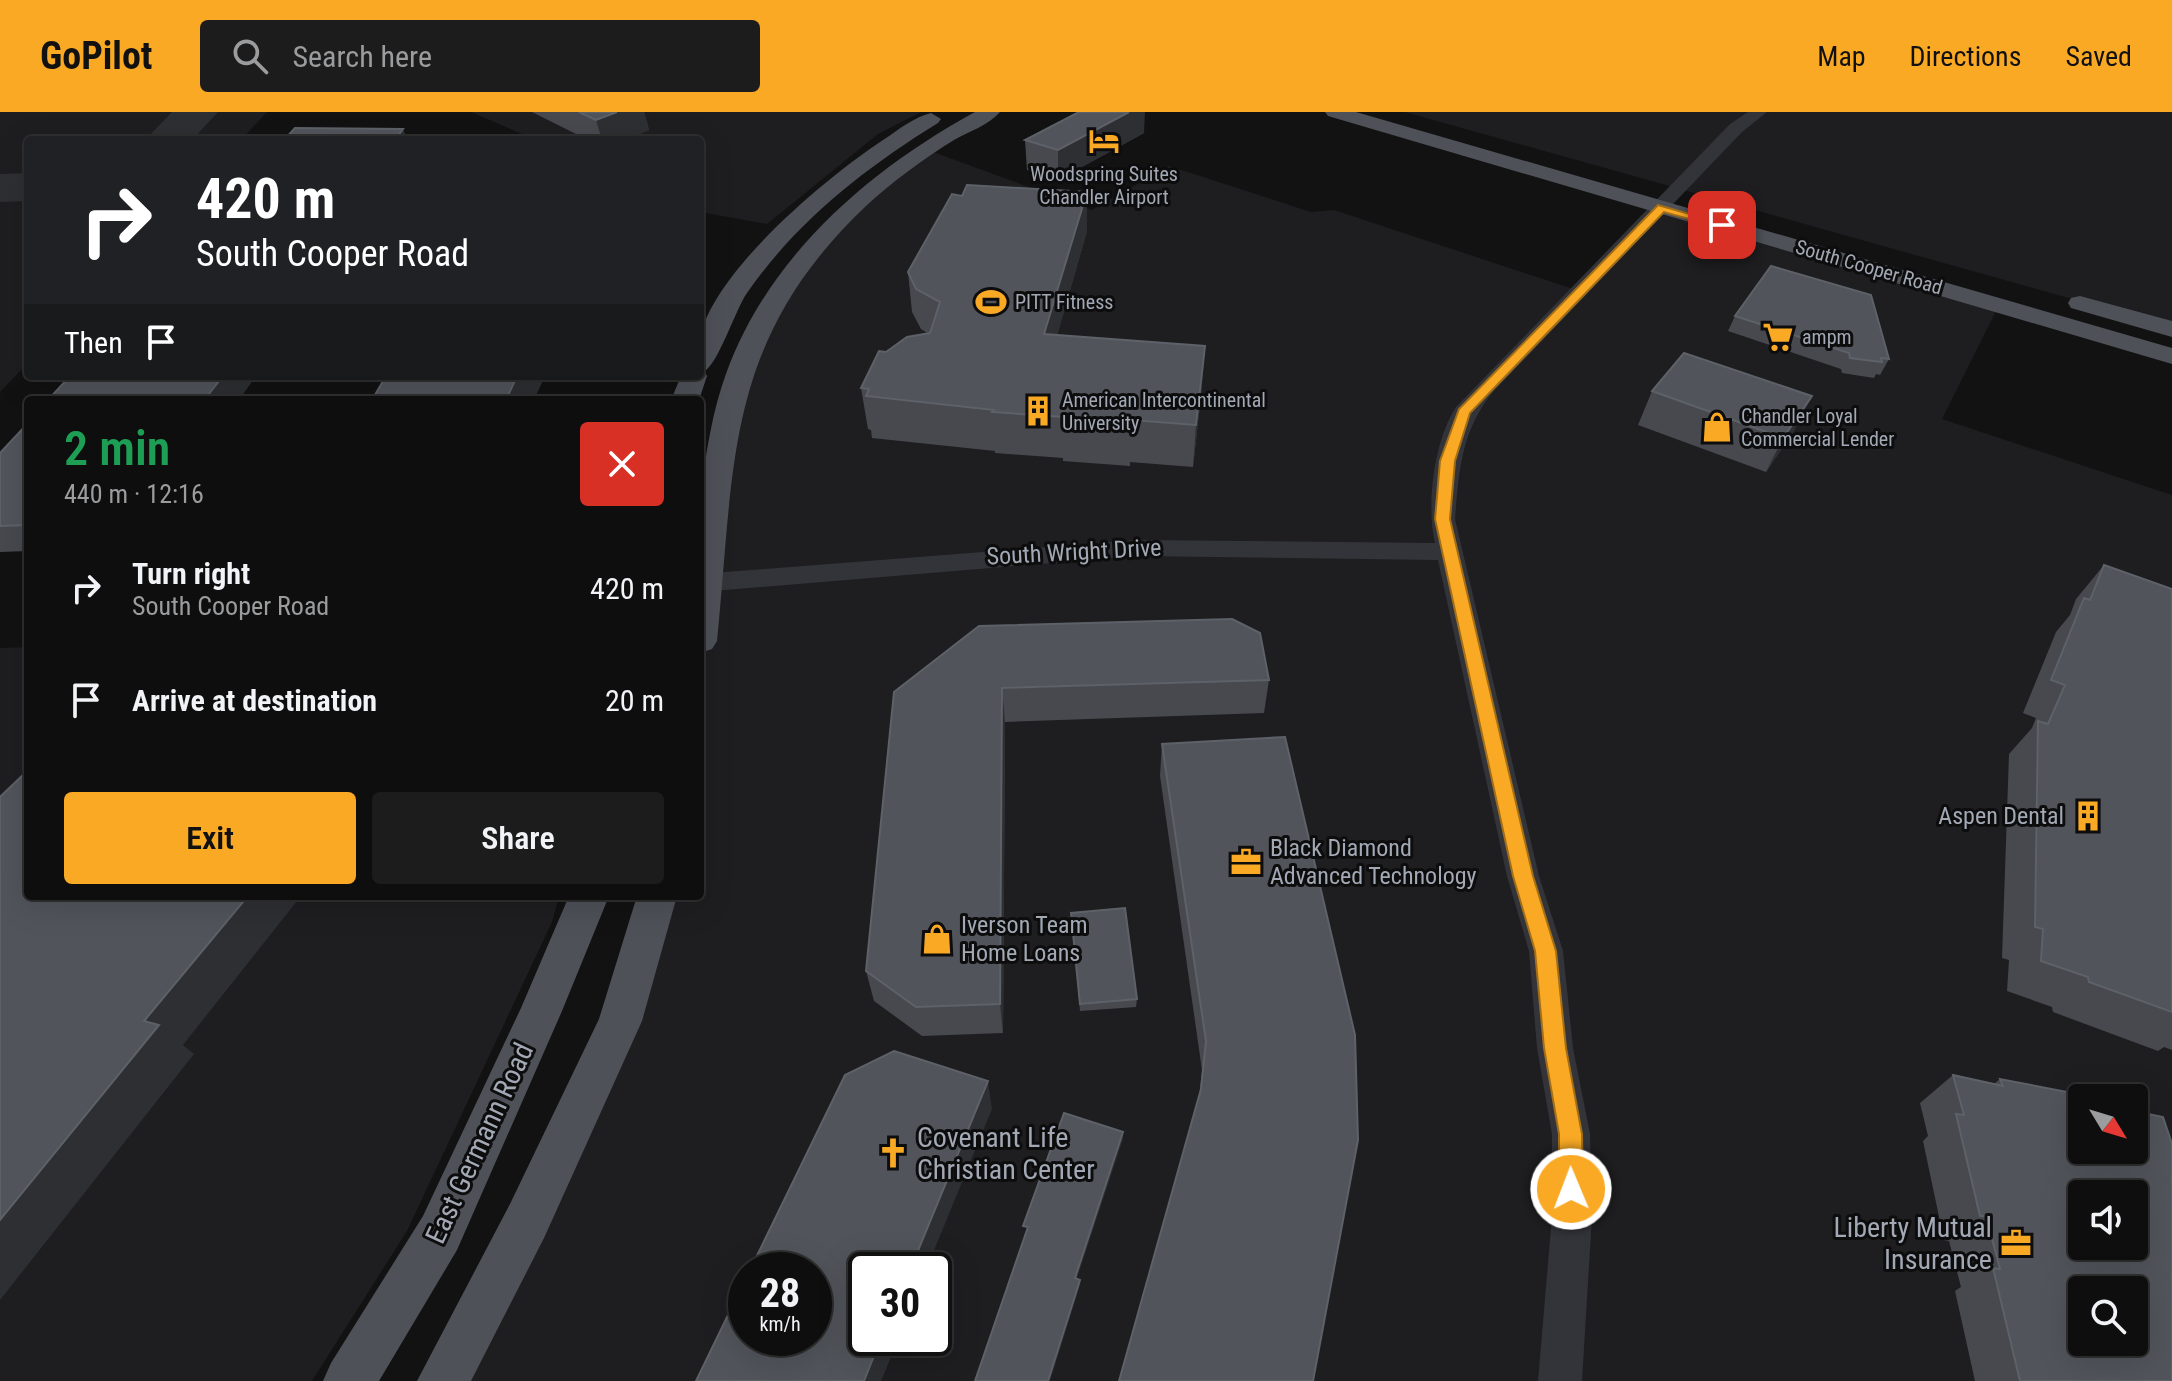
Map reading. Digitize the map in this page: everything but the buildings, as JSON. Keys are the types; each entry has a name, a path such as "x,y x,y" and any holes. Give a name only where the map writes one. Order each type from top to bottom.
{"main road":[{"path":"704,355 730,300 765,252 847,177 943,112"},
{"path":"913,159 909,150 914,142 955,112"},
{"path":"704,583 726,421 753,345 798,267 854,206 938,140 990,112"},
{"name":"South Cooper Road","path":"1335,112 1667,195 2172,356"},
{"path":"1405,112 1586,163"},
{"name":"South Cooper Road","path":"1667,195 1728,203"},
{"name":"South Cooper Road","path":"1861,241 2005,283"},
{"path":"2051,295 2172,329"},
{"name":"East Germann Road","path":"349,1381 440,1233 587,900"},
{"path":"443,1381 527,1221 620,1021 656,900"}],"street":[{"path":"1560,1381 1572,1216 1571,1134 1555,1048 1546,951 1523,876 1442,519 1448,461 1464,412 1667,195 1736,128 1759,112"},
{"name":"South Wright Drive","path":"704,583 1096,549 1180,546 1449,552"}],"shaded area":[{"path":"0,112 267,112 245,136 24,136 24,367 0,392"},
{"path":"471,112 921,112 878,134 767,224 704,213 704,136 527,136"},
{"path":"1405,112 2172,112 2172,327"},
{"path":"925,149 1092,210 1169,166 1311,212 1334,210 1579,291 1662,207 1999,305 1942,419 2172,495 2172,1381 443,1381 655,900 704,900 704,605 726,421 798,267"},
{"path":"24,647 24,900 558,900 552,922 407,1231 312,1381 0,1381 0,648"}],"taxiway":[{"path":"171,136 197,112"},
{"path":"0,188 24,187"}],"place":[{"name":"Woodspring Suites Chandler Airport","path":"1104,141"},
{"name":"PITT Fitness","path":"991,302"},
{"name":"ampm","path":"1778,337"},
{"name":"American Intercontinental University","path":"1038,411"},
{"name":"Chandler Loyal Commercial Lender","path":"1717,427"},
{"name":"Aspen Dental","path":"2088,816"},
{"name":"Black Diamond Advanced Technology","path":"1246,862"},
{"name":"Iverson Team Home Loans","path":"937,939"},
{"name":"Covenant Life Christian Center","path":"893,1153"},
{"name":"Liberty Mutual Insurance","path":"2016,1243"}],"route":[{"path":"1571,1189 1571,1134 1555,1048 1546,951 1523,876 1442,519 1448,461 1464,412 1485,387 1662,207 1722,225"}]}
